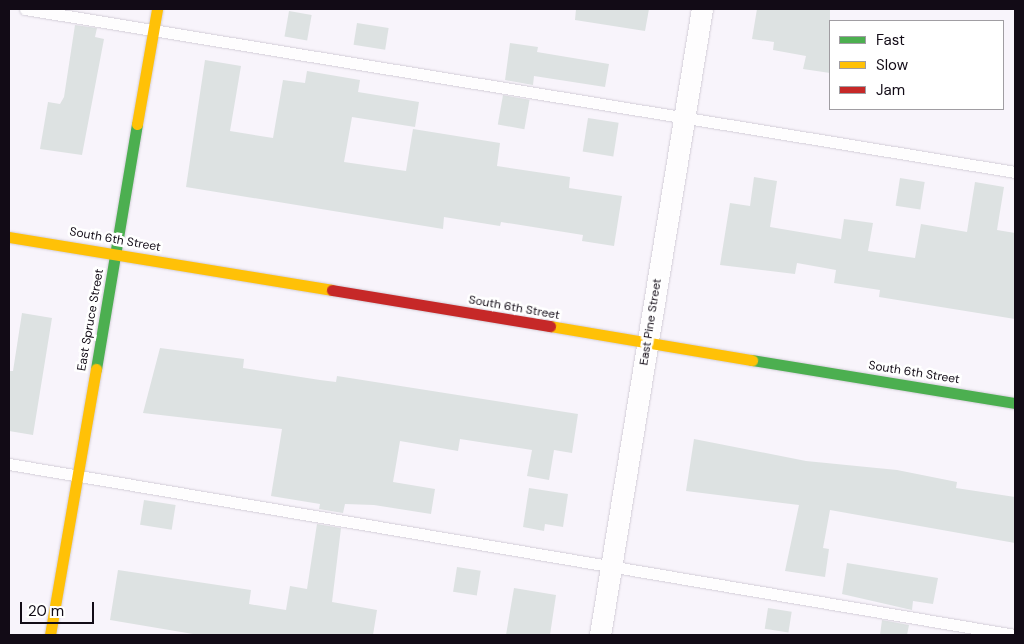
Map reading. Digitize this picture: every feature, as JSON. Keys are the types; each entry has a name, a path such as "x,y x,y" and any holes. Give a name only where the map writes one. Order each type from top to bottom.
{"street":[{"name":"East Spruce Street","path":"50,635 158,9"},
{"name":"East Pine Street","path":"600,635 702,9"},
{"name":"South 6th Street","path":"9,237 648,344 1015,403"}],"lane":[{"path":"25,9 1015,172"},
{"path":"9,464 1015,635"}],"building":[{"path":"576,9 649,9 645,31 575,20"},
{"path":"757,9 830,9 829,73 803,69 806,56 773,50 774,42 752,39"},
{"path":"289,11 312,15 307,41 284,37"},
{"path":"357,23 389,28 385,50 354,45"},
{"path":"75,25 97,28 95,37 104,39 82,155 40,149 48,102 60,104 64,97"},
{"path":"510,43 538,47 537,52 609,64 605,87 534,76 533,85 505,80"},
{"path":"205,60 241,66 230,131 273,138 283,80 305,83 307,71 360,80 358,92 419,102 415,127 352,117 344,162 406,171 413,129 500,143 497,166 570,177 569,188 622,196 614,246 582,241 583,235 501,222 500,226 444,217 443,229 186,187"},
{"path":"503,95 530,100 524,129 498,125"},
{"path":"588,118 619,123 613,156 583,152"},
{"path":"754,177 777,181 770,227 841,239 844,219 873,223 868,251 915,258 921,224 967,232 975,182 1004,187 997,230 1015,233 1015,319 879,297 880,290 834,283 836,270 797,263 795,274 720,265 730,203 750,206"},
{"path":"900,178 925,182 920,210 896,206"},
{"path":"22,313 52,318 33,435 9,431 9,371 13,371"},
{"path":"160,348 244,359 243,368 336,382 337,376 578,414 572,453 554,450 549,480 527,476 532,450 460,439 458,451 400,441 393,482 435,489 431,514 374,505 345,504 343,513 319,509 320,504 271,496 282,429 143,413"},
{"path":"694,439 806,461 897,470 957,482 956,488 1015,497 1015,543 830,510 823,548 829,549 825,577 785,571 799,505 686,491"},
{"path":"529,488 568,494 563,527 545,524 544,531 523,527"},
{"path":"144,500 176,505 172,530 140,525"},
{"path":"317,524 341,528 332,602 377,610 373,635 199,635 110,620 118,570 251,590 249,604 286,610 290,586 307,589"},
{"path":"847,563 938,578 933,604 913,601 912,610 842,594"},
{"path":"457,567 481,571 477,595 453,592"},
{"path":"514,588 556,595 550,635 506,635"},
{"path":"768,608 792,612 788,632 765,629"},
{"path":"882,620 909,625 907,635 880,635"}],"traffic: fast":[{"path":"96,369 137,124"},
{"path":"752,360 1015,403"}],"traffic: slow":[{"path":"137,124 157,9"},
{"path":"9,237 332,290"},
{"path":"550,326 752,360"},
{"path":"50,635 96,369"}],"traffic: jam":[{"path":"332,290 550,326"}]}
